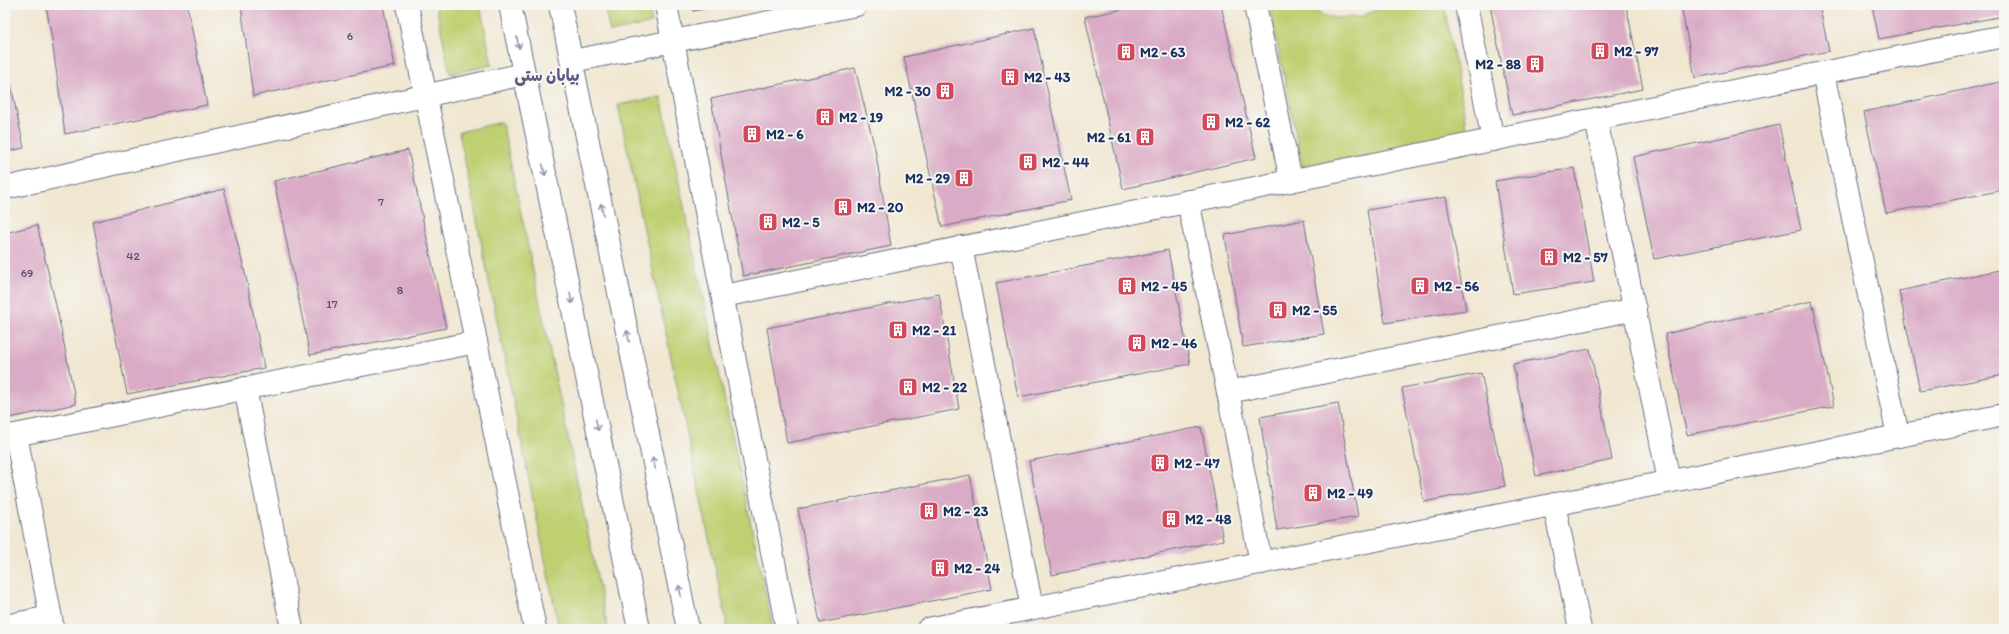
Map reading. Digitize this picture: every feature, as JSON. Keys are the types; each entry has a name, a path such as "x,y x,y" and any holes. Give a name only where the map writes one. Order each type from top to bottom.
{"street":[{"path":"407,5 535,629"},
{"path":"510,5 639,629"},
{"path":"560,5 688,629"},
{"path":"666,5 787,629"},
{"path":"572,61 856,5"},
{"path":"1256,5 1291,181"},
{"path":"1466,5 1493,140"},
{"path":"723,296 2004,36"},
{"path":"1823,73 1898,436"},
{"path":"5,188 524,74"},
{"path":"1596,119 1669,481"},
{"path":"1188,202 1228,392 1261,563"},
{"path":"961,248 1032,608"},
{"path":"1228,392 1635,309"},
{"path":"5,626 52,623 11,436 476,342"},
{"path":"245,388 292,629"},
{"path":"928,629 980,624 1032,608 2004,415"},
{"path":"1554,504 1580,629"}],"green space":[{"path":"436,5 480,5 492,65 450,74"},
{"path":"604,5 648,5 652,23 610,32"},
{"path":"1269,5 1303,5 1322,15 1337,18 1359,17 1390,5 1444,5 1470,151 1306,183"},
{"path":"661,97 773,629 728,629 618,105"},
{"path":"502,122 608,629 559,629 459,132"}],"building":[{"path":"46,5 187,5 207,105 65,134"},
{"path":"241,5 383,5 395,66 253,96"},
{"path":"692,5 723,5 723,6 693,11"},
{"path":"1144,5 1221,5 1256,158 1123,189 1085,17"},
{"path":"1490,5 1626,5 1643,89 1512,115"},
{"path":"1681,5 1819,5 1829,51 1695,78"},
{"path":"1872,5 2004,5 2004,16 1879,39"},
{"path":"1034,28 1071,200 942,227 904,57"},
{"path":"5,57 24,148 5,152"},
{"path":"855,68 875,149 891,246 743,276 711,99"},
{"path":"2004,81 2004,190 1886,213 1864,112"},
{"path":"1779,125 1801,230 1654,259 1633,157"},
{"path":"408,150 446,328 310,355 274,181"},
{"path":"1574,168 1594,282 1513,294 1495,181"},
{"path":"224,189 246,277 264,368 127,394 93,222"},
{"path":"1446,197 1466,310 1385,323 1367,210"},
{"path":"1304,220 1324,334 1243,347 1225,235"},
{"path":"37,225 58,314 76,404 5,419 5,233"},
{"path":"1168,250 1190,364 1018,397 996,283"},
{"path":"2004,269 2004,375 1920,391 1899,291"},
{"path":"939,294 959,409 787,443 767,328"},
{"path":"1812,301 1834,406 1687,435 1665,334"},
{"path":"1590,349 1612,460 1536,476 1513,364"},
{"path":"1481,373 1505,486 1424,502 1402,388"},
{"path":"1338,403 1358,517 1277,530 1260,417"},
{"path":"1201,427 1223,540 1052,575 1029,461"},
{"path":"970,475 992,589 820,623 798,509"}],"place":[{"name":"M2 - 97","path":"1600,51"},
{"name":"M2 - 63","path":"1126,52"},
{"name":"M2 - 88","path":"1535,64"},
{"name":"M2 - 43","path":"1010,77"},
{"name":"M2 - 30","path":"945,91"},
{"name":"M2 - 19","path":"825,117"},
{"name":"M2 - 62","path":"1211,122"},
{"name":"M2 - 6","path":"752,134"},
{"name":"M2 - 61","path":"1145,137"},
{"name":"M2 - 44","path":"1028,162"},
{"name":"M2 - 29","path":"964,178"},
{"name":"M2 - 20","path":"843,207"},
{"name":"M2 - 5","path":"768,222"},
{"name":"M2 - 57","path":"1549,257"},
{"name":"M2 - 45","path":"1127,286"},
{"name":"M2 - 56","path":"1420,286"},
{"name":"M2 - 55","path":"1278,310"},
{"name":"M2 - 21","path":"898,330"},
{"name":"M2 - 46","path":"1137,343"},
{"name":"M2 - 22","path":"908,387"},
{"name":"M2 - 47","path":"1160,463"},
{"name":"M2 - 49","path":"1313,493"},
{"name":"M2 - 23","path":"929,511"},
{"name":"M2 - 48","path":"1171,519"},
{"name":"M2 - 24","path":"940,568"}],"district":[{"name":"بیابان ستی","path":"547,75"}]}
